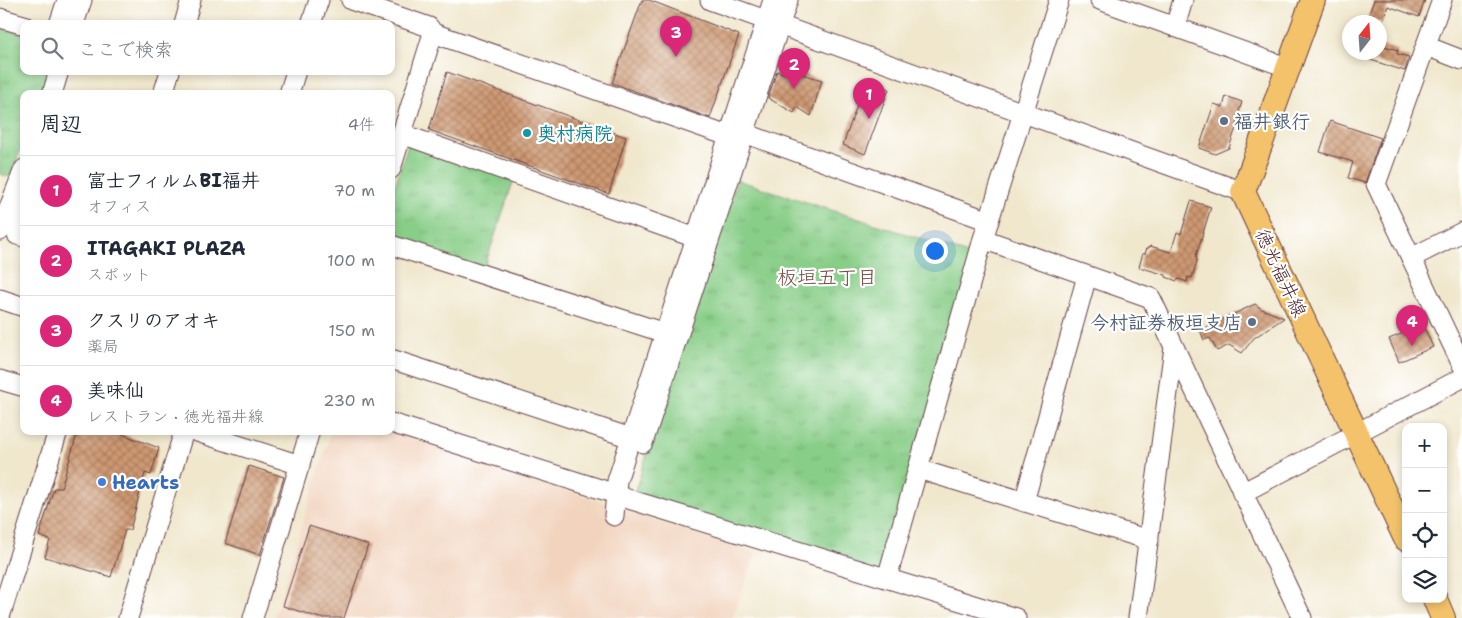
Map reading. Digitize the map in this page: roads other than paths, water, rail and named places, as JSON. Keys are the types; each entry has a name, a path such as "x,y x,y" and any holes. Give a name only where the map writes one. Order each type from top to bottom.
{"main road":[{"path":"1243,192 1314,0"},
{"name":"徳光福井線","path":"1243,192 1402,531"},
{"path":"1436,603 1444,618"}],"street":[{"path":"60,20 67,0"},
{"path":"75,20 82,0"},
{"path":"88,20 94,0"},
{"path":"185,20 191,0"},
{"path":"312,20 319,0"},
{"path":"351,0 429,27 433,33 736,134 988,221"},
{"path":"710,0 1243,192"},
{"path":"773,0 773,22"},
{"path":"614,516 773,22 788,0"},
{"path":"887,578 982,239 1059,0"},
{"path":"1100,0 1288,68"},
{"path":"1175,27 1183,0"},
{"path":"1442,0 1376,184 1462,365"},
{"path":"0,18 20,24"},
{"path":"395,156 433,33"},
{"path":"1426,46 1462,60"},
{"path":"53,90 58,75"},
{"path":"66,90 71,75"},
{"path":"164,90 169,75"},
{"path":"290,90 295,75"},
{"path":"402,134 696,238"},
{"path":"621,496 617,481 696,238 736,134"},
{"path":"0,231 20,178"},
{"path":"13,194 15,227 17,235 20,236"},
{"path":"1410,258 1462,232"},
{"path":"982,239 1151,298 1302,618"},
{"path":"395,246 665,333"},
{"path":"1024,502 1087,276"},
{"path":"0,299 20,306"},
{"path":"1138,618 1174,347"},
{"path":"395,360 631,438"},
{"path":"1242,493 1462,378"},
{"path":"0,380 20,387"},
{"path":"395,424 887,578 973,612 1016,618"},
{"path":"0,617 57,435"},
{"path":"128,618 183,435"},
{"path":"206,435 300,465"},
{"path":"253,618 309,435"},
{"path":"918,469 1148,540"}],"place":[{"name":"クスリのアオキ","path":"676,57"},
{"name":"ITAGAKI PLAZA","path":"794,89"},
{"name":"富士フィルムBI福井","path":"869,119"},
{"name":"福井銀行","path":"1224,121"},
{"name":"奥村病院","path":"527,133"},
{"name":"今村証券板垣支店","path":"1252,322"},
{"name":"美味仙","path":"1412,346"},
{"name":"Hearts","path":"102,482"}],"district":[{"name":"板垣五丁目","path":"827,277"}]}
